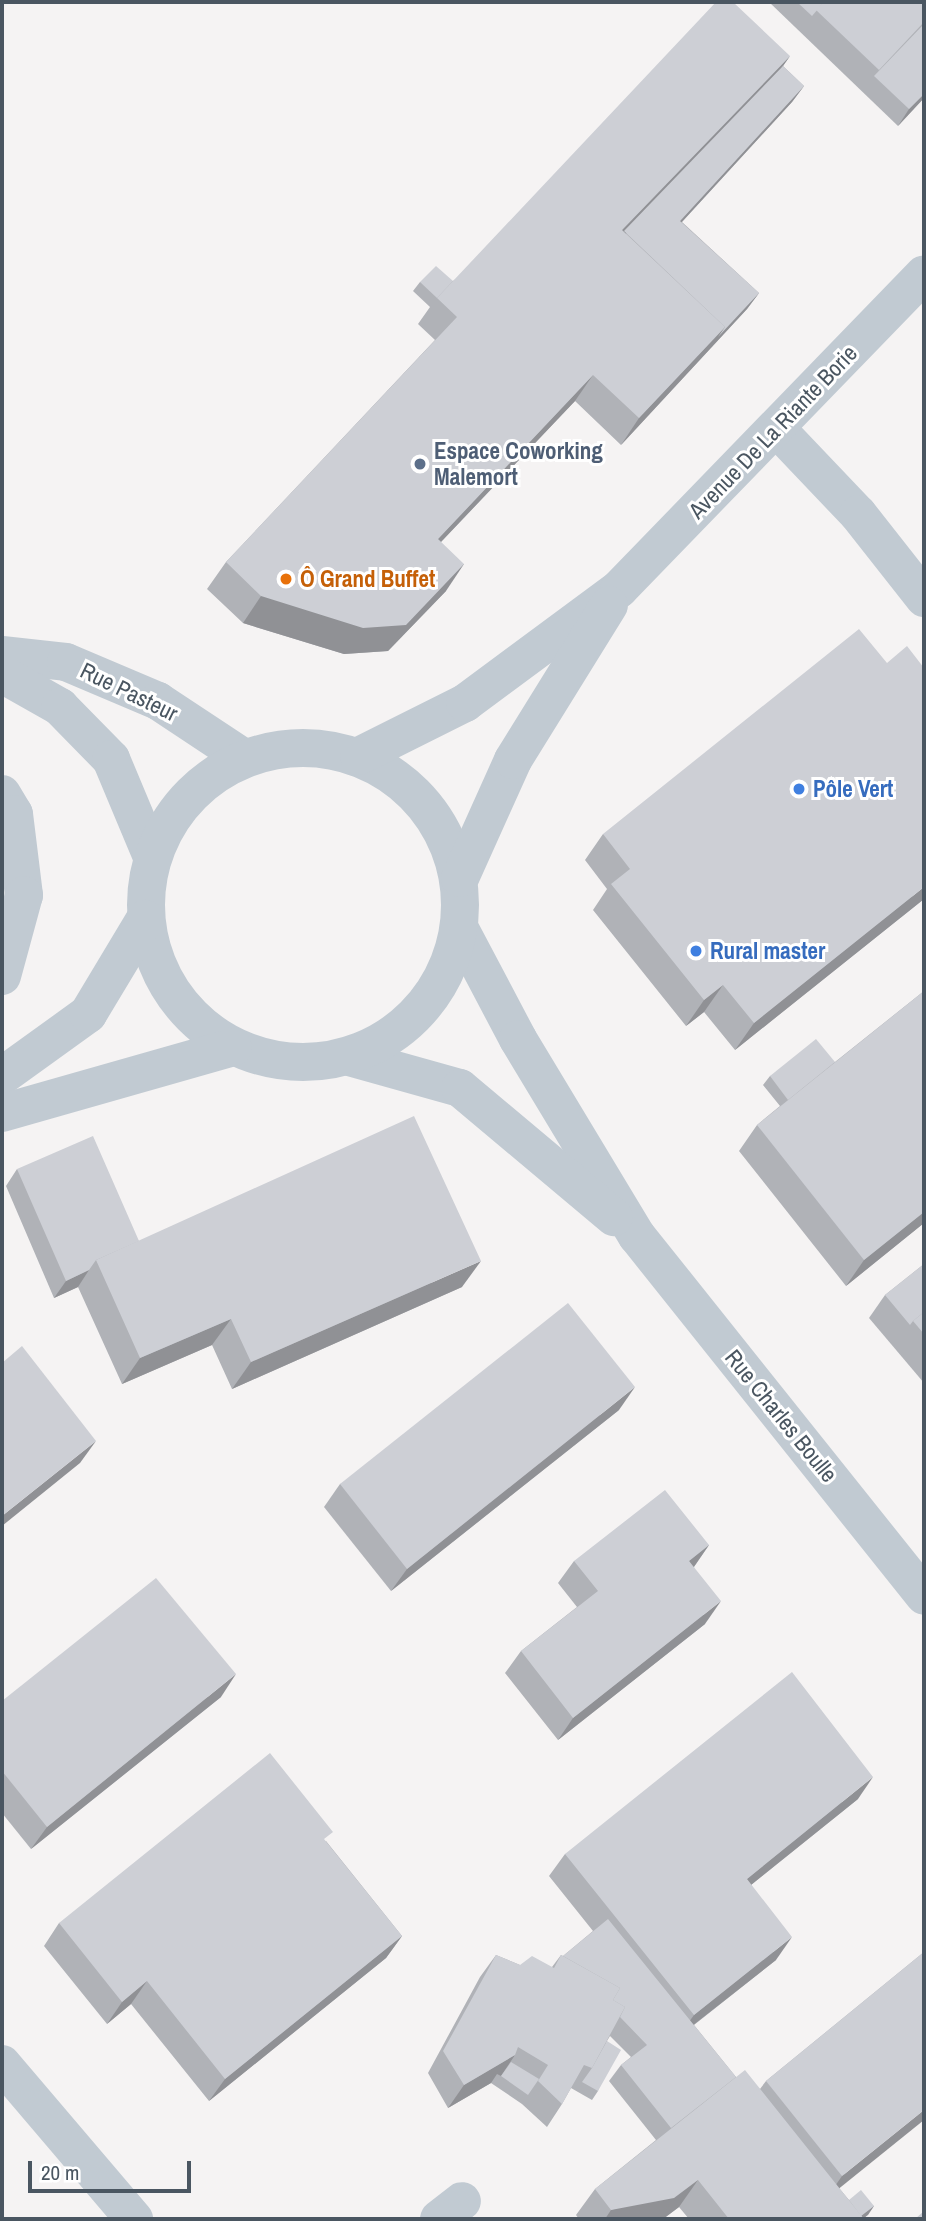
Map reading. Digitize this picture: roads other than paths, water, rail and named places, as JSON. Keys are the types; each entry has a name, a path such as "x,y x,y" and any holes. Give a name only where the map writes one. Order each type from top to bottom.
{"street":[{"name":"Avenue De La Riante Borie","path":"359,756 465,703 619,589 777,429 924,274"},
{"path":"777,429 858,514 924,598"},
{"name":"Avenue De La Riante Borie","path":"460,878 513,760 619,589"},
{"name":"Rue Pasteur","path":"2,655 66,662 158,701 244,758"},
{"name":"Rue Pasteur","path":"2,674 60,707 111,759 152,857"},
{"path":"2,1076 88,1014 145,919 152,857 173,815 204,781 244,758 301,747 359,756 407,784 433,815 460,878 460,929 440,984 402,1029 349,1057 290,1063 233,1047 190,1015 167,982 145,919"},
{"path":"2,793 14,814 24,895 2,976"},
{"name":"Rue Charles Boulle","path":"460,929 517,1039 637,1236 924,1595"},
{"path":"2,1113 233,1047"},
{"name":"Rue Charles Boulle","path":"349,1057 460,1088 637,1236"},
{"path":"2,2064 134,2219"}],"place":[{"name":"Espace Coworking Malemort","path":"420,464"},
{"name":"Ô Grand Buffet","path":"286,579"},
{"name":"Pôle Vert","path":"799,789"},
{"name":"Rural master","path":"696,951"}]}
